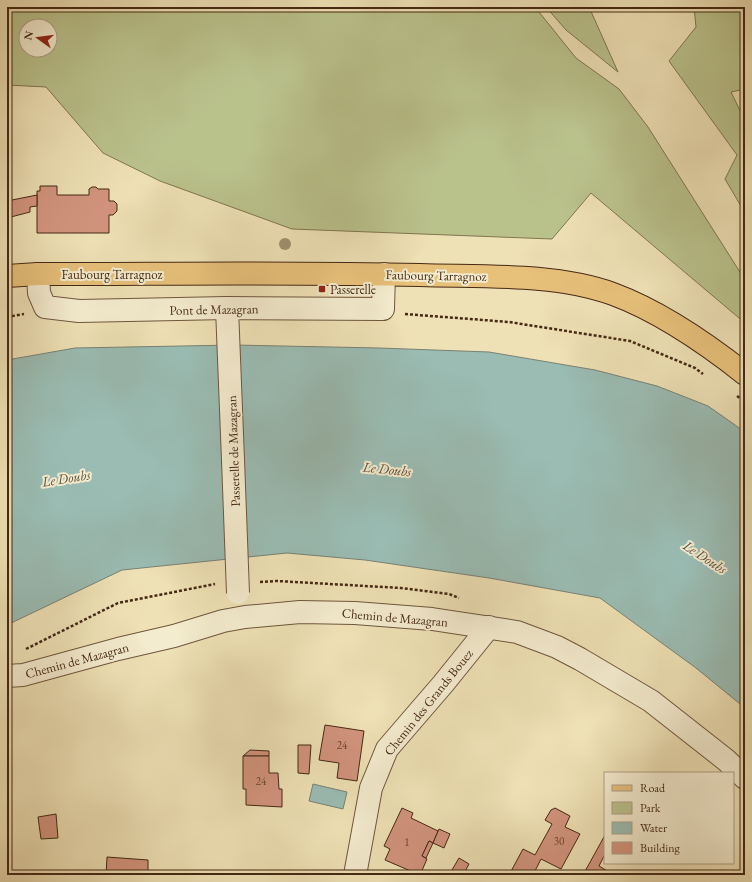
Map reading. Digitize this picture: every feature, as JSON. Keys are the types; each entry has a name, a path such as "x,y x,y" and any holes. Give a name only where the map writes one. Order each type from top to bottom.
{"main road":[{"name":"Faubourg Tarragnoz","path":"7,276 38,274 384,274 532,278 578,285 612,294 640,306 674,325 720,354 745,374"}],"street":[{"name":"Pont de Mazagran","path":"38,274 39,293 45,307 79,311 227,317 383,309"},
{"path":"383,309 384,274"},
{"name":"Passerelle de Mazagran","path":"227,317 240,618"},
{"name":"Chemin de Mazagran","path":"7,676 23,675 118,649 174,636 223,621 240,618 300,612 356,612 432,619 517,632 557,647 650,701 726,760 745,778"},
{"name":"Chemin des Grands Bouez","path":"355,875 358,868 371,788 387,749 443,684 488,627"}],"path":[{"path":"383,309 408,315 509,322 630,341 694,368 707,376"},
{"path":"733,393 745,402"}],"green space":[{"path":"7,7 535,7 576,58 619,89 648,127 745,280 745,323 591,193 552,239 292,229 160,181 103,153 46,87 7,85"},
{"path":"546,7 589,7 618,72 566,30"},
{"path":"694,7 745,7 745,89 731,92 745,121 745,213 725,179 737,155 669,61 696,27"}],"water":[{"name":"Le Doubs","path":"234,345 489,352 595,370 657,386 708,406 745,432 745,708 696,668 600,598 489,578 365,560 287,553 122,570 7,625 7,360 75,348"},
{"path":"313,784 347,792 343,809 309,801"}],"building":[{"path":"40,186 57,186 57,195 89,195 89,189 92,187 96,187 98,189 109,189 109,201 114,201 117,204 117,211 113,215 109,215 109,233 37,233 37,191 40,191"},
{"path":"37,195 37,206 30,207 30,212 7,218 7,201"},
{"path":"325,725 364,731 357,781 337,778 339,763 319,760"},
{"path":"298,745 311,745 309,774 298,773"},
{"path":"250,750 269,751 269,756 243,756"},
{"path":"243,756 269,756 269,773 278,773 279,789 282,789 282,807 246,805 246,789 243,789"},
{"path":"402,808 413,813 411,818 438,831 433,843 429,841 422,856 427,859 420,875 385,860 390,849 384,846"},
{"path":"555,808 570,816 565,827 580,834 561,869 541,859 533,875 509,875 523,849 535,855 552,824 545,820 551,810"},
{"path":"56,814 58,838 41,839 38,817"},
{"path":"439,829 450,834 444,848 433,843"},
{"path":"604,837 604,856 599,866 614,875 583,875"},
{"path":"429,841 433,843 426,858 422,856"},
{"path":"107,857 148,860 148,875 106,875"},
{"path":"459,858 469,864 463,875 449,875"}],"place":[{"name":"Passerelle","path":"322,289"}]}
